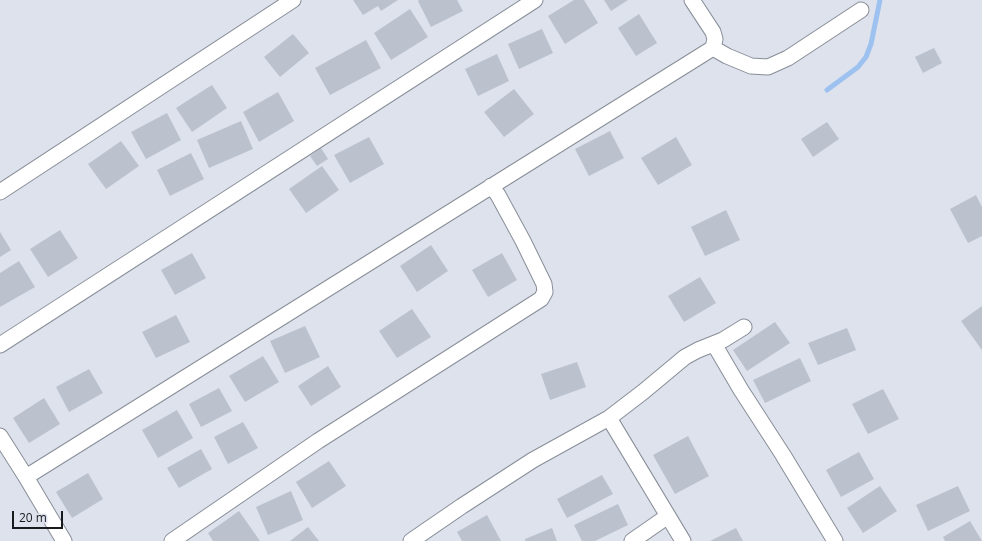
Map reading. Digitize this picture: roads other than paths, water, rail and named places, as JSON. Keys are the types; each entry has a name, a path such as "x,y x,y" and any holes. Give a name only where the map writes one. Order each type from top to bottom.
{"street":[{"path":"0,192 293,0"},
{"path":"0,345 535,0"},
{"path":"26,477 713,48 715,39 713,32 692,0"},
{"path":"713,48 727,56 751,66 768,67 788,58 861,10"},
{"path":"172,541 318,441 541,299 545,292 544,284 523,241 498,195 491,186"},
{"path":"411,541 533,460 609,418 685,357 714,344 744,327"},
{"path":"714,344 834,541"},
{"path":"609,418 683,541"},
{"path":"0,436 64,541"},
{"path":"632,541 668,516"}],"waterway":[{"path":"827,90 858,67 866,57 871,44 880,0"}]}
